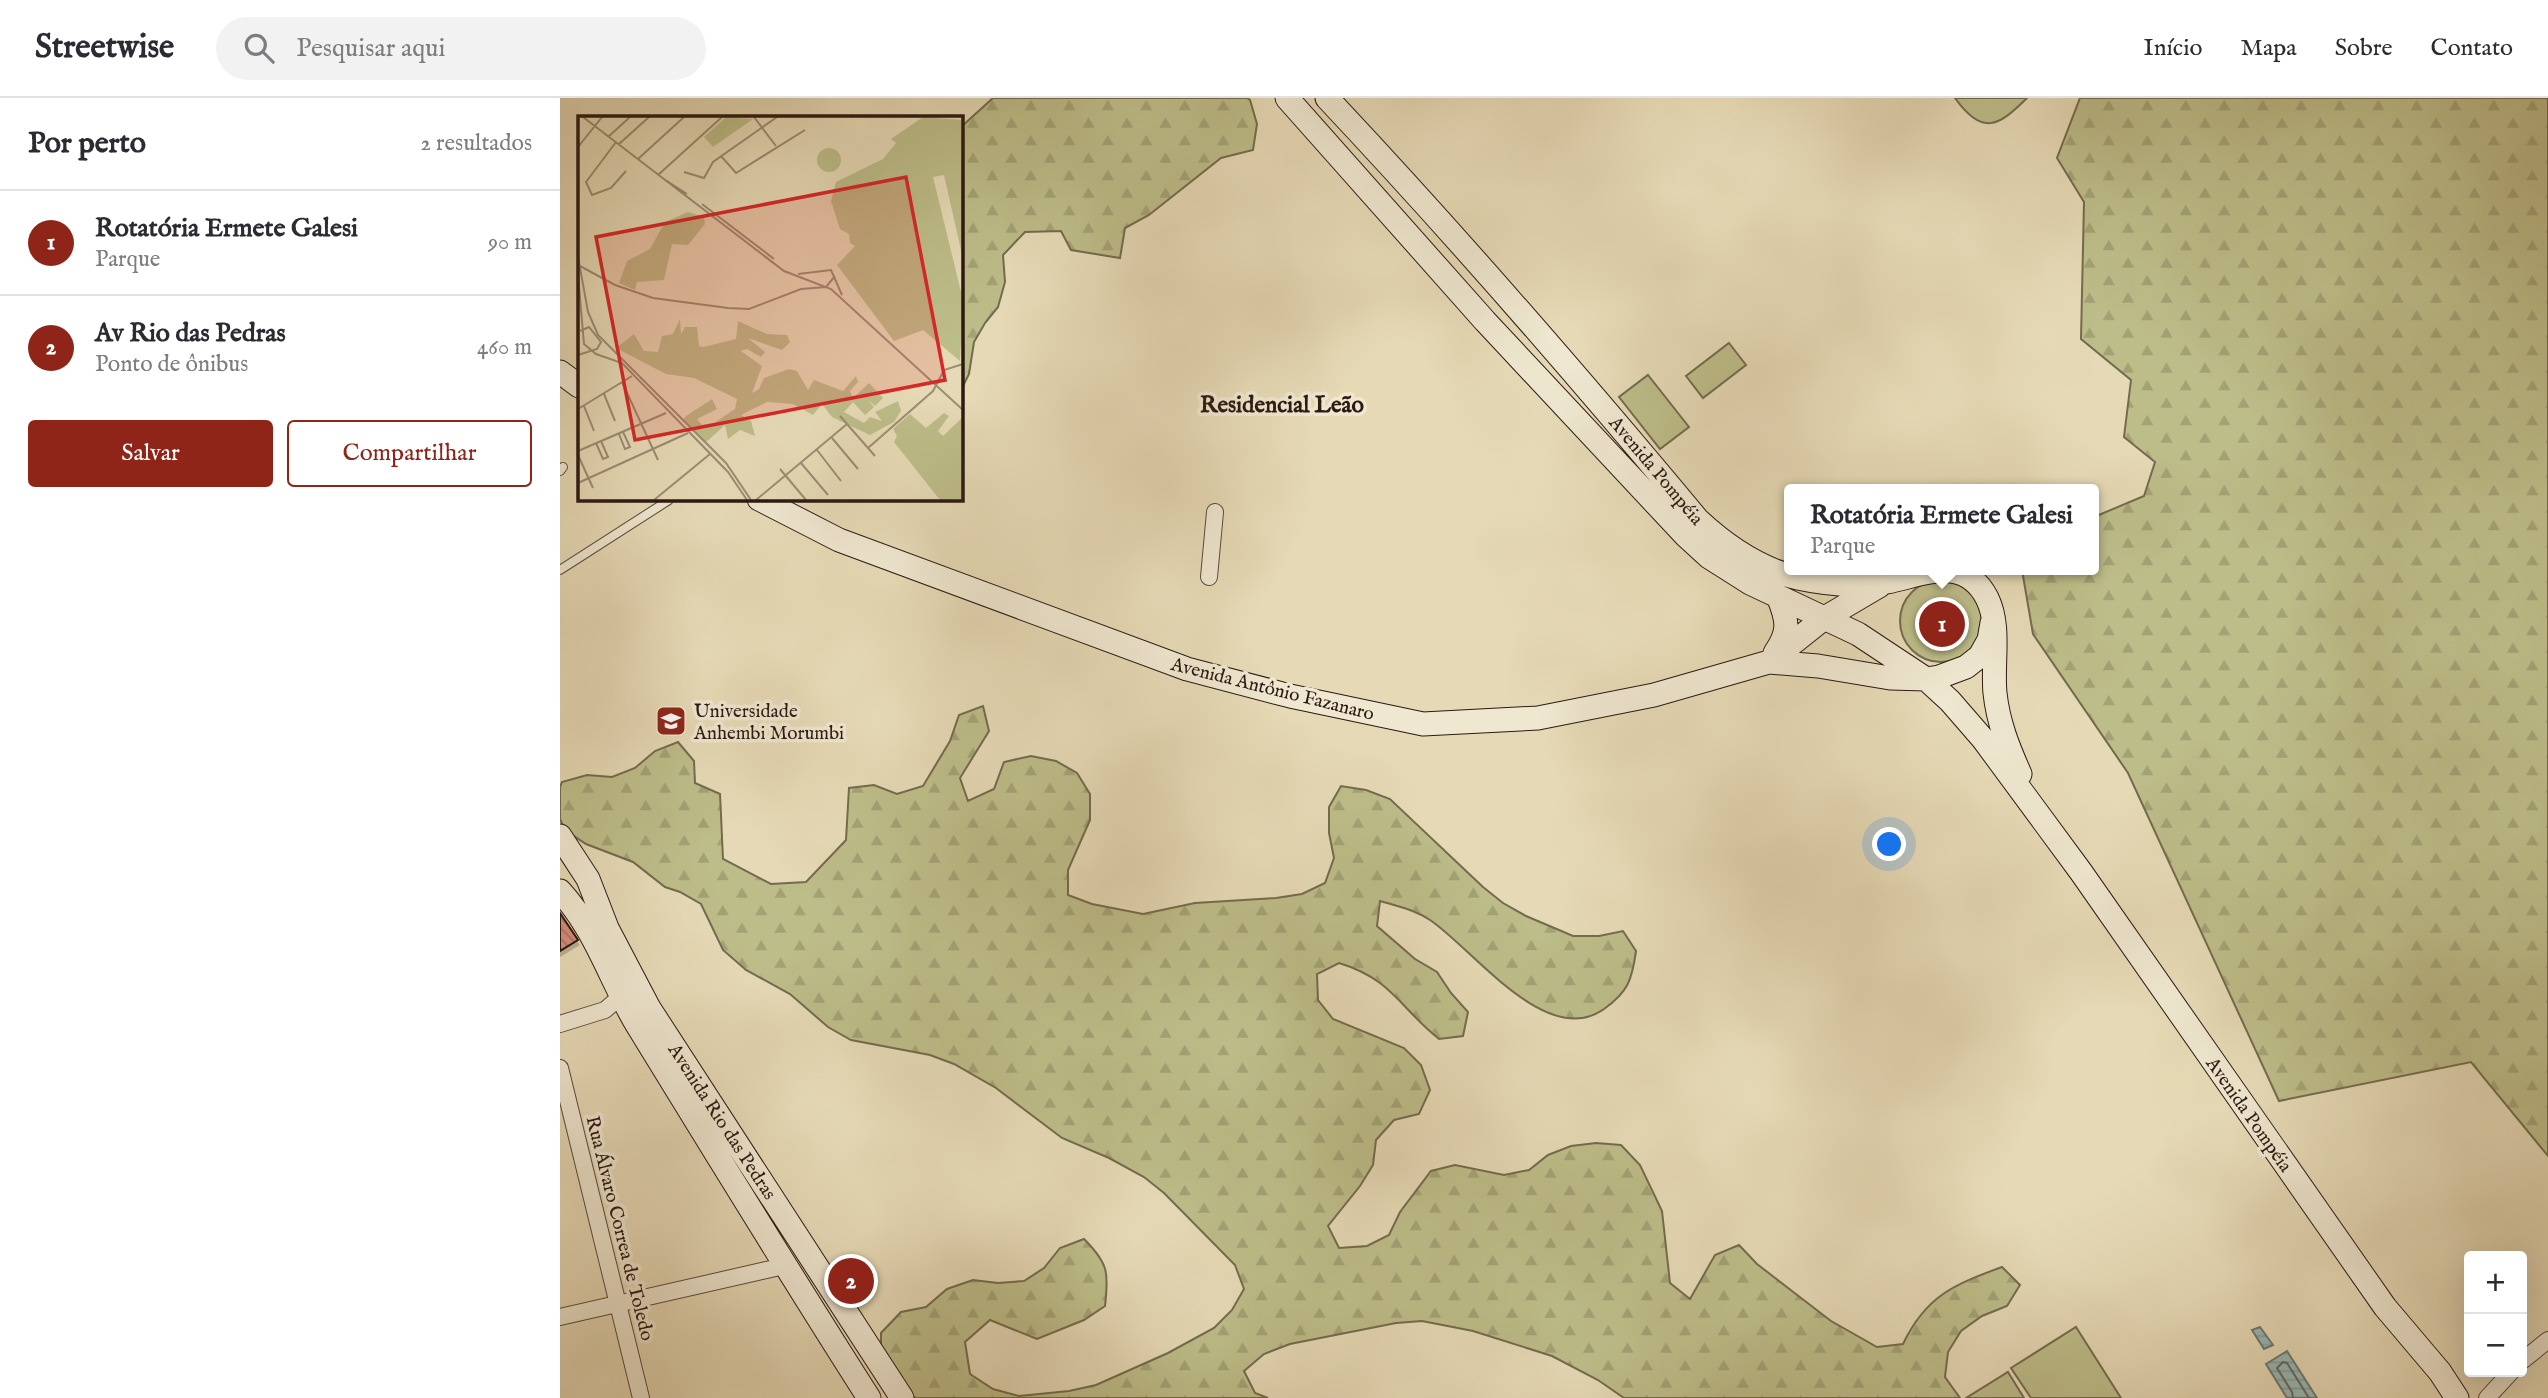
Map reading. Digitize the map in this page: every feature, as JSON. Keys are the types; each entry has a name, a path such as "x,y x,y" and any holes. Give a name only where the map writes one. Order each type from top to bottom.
{"main road":[{"name":"Avenida Pompéia","path":"1287,98 1485,321 1685,535 1727,569 1823,619 1858,634 1926,679 1947,698 1983,739 2385,1307 2440,1372 2457,1398"},
{"name":"Avenida Pompéia","path":"1329,100 1479,264 1587,387 1698,520 1735,550 1784,573"},
{"path":"1308,122 1310,110 1329,100"},
{"path":"1429,256 1468,281 1475,277 1479,264"},
{"path":"560,372 578,385"},
{"name":"Avenida Antônio Fazanaro","path":"761,500 839,540 1187,669 1290,696 1423,723 1538,718 1654,695 1769,662 1818,666 1890,678 1926,679 1952,674 1973,662 1980,656 1989,640 1992,623"},
{"name":"Avenida Pompéia","path":"1790,575 1855,585 1888,582 1917,575"},
{"name":"Avenida Pompéia","path":"1962,575 1980,589 1987,599 1992,623 1999,722 2021,777 2047,827"},
{"name":"Avenida Antônio Fazanaro","path":"1769,662 1823,619 1888,582"},
{"path":"1769,662 1786,632 1785,614 1778,596"},
{"name":"Avenida Rio das Pedras","path":"560,836 588,878 607,928 649,1008 902,1398"},
{"name":"Avenida Rio das Pedras","path":"560,891 586,924 620,997 784,1266 869,1398"}],"street":[{"path":"1209,577 1215,512"},
{"path":"560,1024 605,1010 620,997"},
{"name":"Rua Álvaro Correa de Toledo","path":"560,1068 641,1398"},
{"path":"560,1317 784,1266"},
{"path":"2527,1357 2548,1340"},
{"path":"2487,1398 2506,1377"}],"lane":[{"path":"560,570 669,500"}],"green space":[{"path":"993,98 1247,98 1257,124 1253,150 1221,158 1149,215 1125,228 1120,258 1071,250 1061,231 1025,232 1003,255 1005,282 998,307 974,342 969,374 962,388 962,126"},
{"path":"1955,98 2027,98 2007,116 1990,123 1974,118"},
{"path":"2080,98 2548,98 2548,1156 2471,1062 2279,1101 2128,773 2033,634 2023,575 2099,575 2099,515 2144,496 2155,462 2124,437 2131,380 2081,339 2084,202 2057,158"},
{"path":"1729,343 1746,365 1703,398 1686,376"},
{"path":"1648,375 1689,427 1660,449 1619,397"},
{"path":"1933,580 1949,580 1964,587 1975,598 1982,613 1979,637 1970,650 1949,662 1933,662 1918,655 1907,644 1900,629 1900,613 1907,598 1918,587"},
{"path":"983,706 989,731 960,778 968,801 994,789 1004,762 1031,756 1056,761 1077,773 1090,794 1090,820 1068,870 1068,895 1092,904 1143,914 1195,903 1302,894 1325,883 1334,858 1329,833 1329,807 1341,786 1366,790 1390,799 1483,887 1526,916 1573,936 1599,936 1623,931 1636,951 1633,970 1624,991 1604,1009 1582,1018 1559,1016 1535,1006 1511,990 1430,920 1380,901 1377,926 1415,959 1437,972 1468,1012 1463,1036 1439,1039 1372,977 1339,963 1317,974 1318,1000 1333,1019 1404,1048 1421,1065 1430,1090 1419,1114 1394,1120 1376,1140 1373,1165 1328,1226 1339,1248 1367,1246 1389,1235 1400,1212 1431,1171 1455,1165 1504,1175 1529,1170 1548,1155 1571,1146 1596,1143 1621,1145 1640,1165 1662,1211 1670,1283 1690,1299 1715,1255 1739,1245 1757,1264 1831,1321 1877,1347 1903,1344 1921,1314 1943,1294 2002,1267 2020,1285 2007,1306 1982,1316 1961,1331 1948,1352 1945,1377 1960,1398 1624,1398 1598,1380 1552,1356 1473,1331 1422,1321 1396,1323 1290,1344 1264,1354 1244,1371 1255,1393 1268,1398 915,1398 896,1380 881,1359 881,1333 901,1312 926,1307 947,1289 973,1280 998,1283 1024,1281 1044,1268 1060,1248 1084,1239 1098,1255 1105,1269 1105,1306 1084,1320 1037,1339 990,1320 965,1342 970,1374 993,1389 1019,1396 1069,1391 1096,1385 1168,1353 1214,1328 1232,1310 1244,1289 1235,1265 1164,1193 1144,1177 1109,1158 1062,1138 996,1088 954,1064 930,1055 851,1040 828,1027 790,994 746,970 723,950 701,904 665,887 633,862 586,844 565,830 560,819 560,787 562,782 587,775 612,777 635,768 655,751 678,742 694,761 695,783 720,794 723,859 771,884 806,882 846,840 849,788 874,785 897,794 923,786 950,741 959,715"},
{"path":"2076,1327 2121,1398 2031,1398 2011,1368"},
{"path":"2008,1372 2024,1398 1966,1398"}],"water":[{"path":"2260,1327 2273,1345 2264,1349 2252,1330"},
{"path":"2287,1351 2317,1398 2287,1398 2266,1364"}],"building":[{"path":"560,913 578,940 560,951"}],"place":[{"name":"Rotatória Ermete Galesi","path":"1942,624"},
{"name":"Universidade Anhembi Morumbi","path":"671,721"},
{"name":"Av Rio das Pedras","path":"851,1281"}],"district":[{"name":"Residencial Leão","path":"1282,404"}]}
